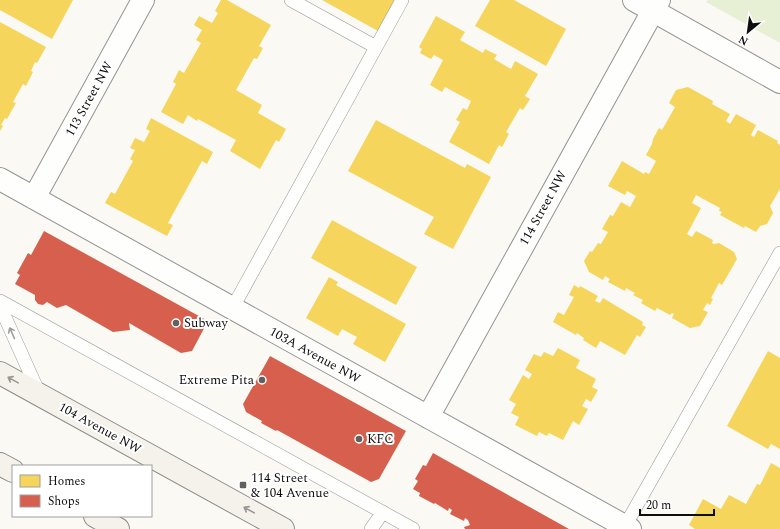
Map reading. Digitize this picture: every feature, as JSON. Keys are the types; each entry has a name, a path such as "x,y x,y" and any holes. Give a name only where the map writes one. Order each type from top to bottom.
{"main road":[{"name":"104 Avenue NW","path":"0,373 283,529"},
{"path":"0,464 12,471"},
{"path":"96,517 118,529"}],"street":[{"name":"113 Street NW","path":"34,198 143,0"},
{"path":"649,3 780,82"},
{"name":"114 Street NW","path":"428,417 649,3"},
{"name":"103A Avenue NW","path":"0,179 628,528"}],"lane":[{"path":"291,0 376,47"},
{"path":"232,309 402,0"},
{"path":"628,528 780,253"},
{"path":"0,301 413,529"},
{"path":"0,306 39,395"},
{"path":"371,529 383,512"}],"green space":[{"path":"708,0 780,0 780,43 706,2"}],"building: Homes":[{"path":"0,0 73,0 52,39 0,10"},
{"path":"221,0 227,0 271,25 259,46 263,48 257,59 254,58 236,90 262,105 258,113 286,129 279,142 276,140 260,169 230,151 236,140 188,115 183,124 161,112 176,84 173,82 179,70 184,73 201,43 196,40 202,30 194,25 199,16 212,23 218,13 215,11"},
{"path":"322,0 395,0 378,31"},
{"path":"490,0 514,0 566,29 546,66 475,26"},
{"path":"436,16 465,32 460,40 483,53 485,49 497,55 494,59 511,69 515,61 538,74 525,96 530,99 523,110 520,108 506,132 509,134 502,147 499,145 489,164 449,142 460,122 456,120 463,108 467,110 471,101 445,87 442,92 430,85 443,60 434,55 431,59 420,53 422,49 419,47"},
{"path":"0,22 46,47 37,63 35,62 31,71 33,72 26,86 23,84 13,102 16,103 7,119 5,118 1,125 3,126 0,131"},
{"path":"688,87 713,101 712,104 730,114 726,121 730,124 736,114 756,125 751,135 754,137 758,130 778,141 777,143 780,145 780,189 770,206 773,213 767,224 760,226 756,232 745,226 744,228 720,215 722,212 719,211 720,208 696,195 692,203 701,208 687,234 692,237 696,231 713,240 712,243 719,243 734,252 737,259 722,285 719,283 711,298 713,299 710,305 707,303 703,310 708,312 700,326 690,328 672,318 674,314 672,313 670,315 657,308 655,311 641,303 643,300 633,295 635,293 626,288 625,291 608,282 610,279 605,276 603,280 589,272 584,261 590,251 592,252 598,243 601,244 608,232 602,229 610,215 613,216 621,202 630,207 636,196 627,191 625,195 608,186 622,161 644,174 645,172 649,174 656,161 646,155 659,128 662,130 675,107 669,103 676,90"},
{"path":"151,118 213,152 207,164 202,161 168,223 173,225 167,236 105,203 111,192 115,194 133,161 130,159 135,150 130,148 135,138 144,142 150,131 146,129"},
{"path":"376,120 465,168 467,164 491,177 453,249 424,234 434,217 348,171"},
{"path":"332,220 417,267 396,305 311,258"},
{"path":"329,277 338,282 336,285 406,324 385,362 353,344 357,337 342,329 338,336 306,318"},
{"path":"574,285 579,288 580,286 598,296 595,301 600,303 603,298 643,322 642,325 646,327 640,337 637,335 625,355 600,341 596,348 583,340 584,338 577,333 576,335 553,322 558,312 564,315 574,297 569,295"},
{"path":"558,348 580,360 576,368 596,379 592,387 598,390 591,402 586,399 582,406 588,409 579,425 573,421 563,440 549,433 547,436 539,432 537,436 515,425 519,417 511,413 516,404 509,400 523,375 529,379 532,374 525,370 534,354 541,357 544,352 553,356"},
{"path":"768,351 780,358 780,449 771,444 768,449 727,426"},
{"path":"771,463 780,468 780,529 695,529 689,525 703,499 721,509 729,495 746,504 757,484 760,485"}],"building: Shops":[{"path":"44,231 208,321 192,351 181,353 129,323 130,330 113,332 66,305 57,308 47,302 43,305 38,304 35,300 35,295 15,284 20,275 17,273 28,253 31,255"},
{"path":"270,356 406,431 379,479 371,482 277,430 276,431 261,423 262,421 246,412 243,404"},
{"path":"433,453 569,529 465,529 464,527 470,525 468,520 465,518 464,521 450,514 452,510 449,508 448,511 419,496 420,493 413,489 418,481 415,479 423,465 426,466"}],"place":[{"name":"Subway","path":"176,323"},
{"name":"Extreme Pita","path":"262,380"},
{"name":"KFC","path":"359,439"},
{"name":"114 Street & 104 Avenue","path":"243,485"}]}
